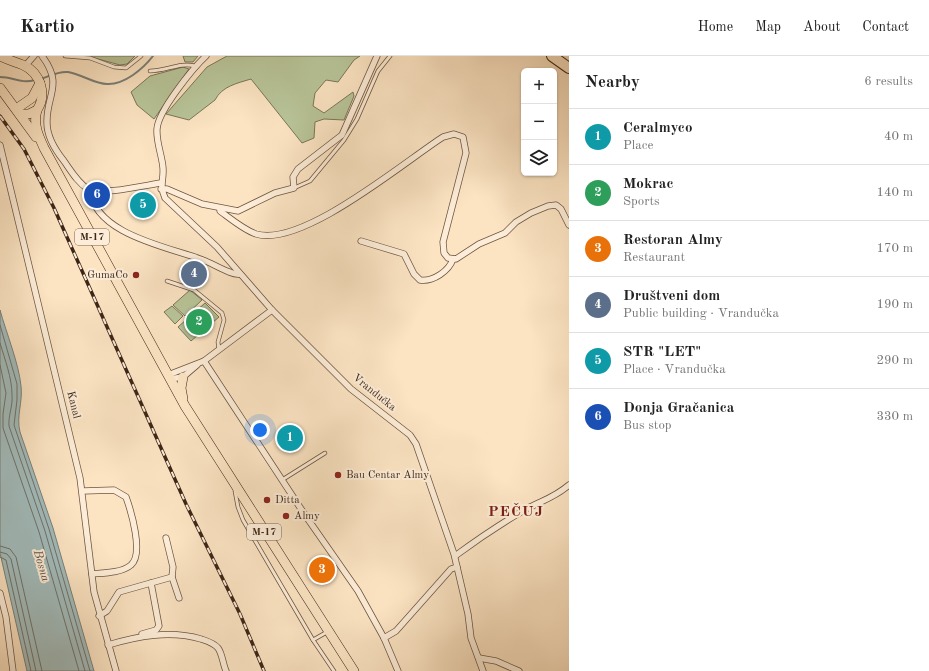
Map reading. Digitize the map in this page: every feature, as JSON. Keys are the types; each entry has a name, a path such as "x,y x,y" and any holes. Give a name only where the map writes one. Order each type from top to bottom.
{"highway":[{"path":"552,56 569,68"}],"main road":[{"path":"0,56 24,66 37,79 42,96 35,117 36,130 44,148"},
{"path":"18,111 32,98 37,79"},
{"name":"M-17","path":"0,88 44,148 185,406 354,671"},
{"path":"18,111 29,114 37,110"},
{"path":"184,377 181,388 185,406"}],"street":[{"path":"24,66 34,56"},
{"path":"42,56 48,63 54,86 47,117 49,132 57,152 81,184 90,190 122,190 161,183"},
{"path":"206,56 195,66 165,110 157,127 163,170 161,189 167,189 202,204 220,209 238,211 275,193 294,188 293,177 298,169 342,136 377,56"},
{"path":"220,209 220,212 257,234 277,234 297,230 344,205 436,142 449,134 454,134 463,137 466,153 442,248 444,254 452,259"},
{"name":"Kanal","path":"0,145 83,491 92,574 99,616 116,671"},
{"name":"Vrandučka","path":"161,189 165,198 217,247 272,310 351,389 410,435 422,456 455,556 468,614 471,638 483,671"},
{"path":"90,190 91,200 98,210 106,218 133,236 202,260 233,274 240,274"},
{"path":"452,259 479,244 505,233 521,219 548,206 556,205 561,209 569,225"},
{"path":"361,241 404,254 414,274 420,280 427,280 445,272 451,265 452,259"},
{"path":"169,377 175,371 204,361 272,310"},
{"path":"204,361 282,480 358,591 384,638 398,671"},
{"path":"169,377 184,377 198,364"},
{"path":"455,556 481,536 530,507 557,496 569,485"},
{"path":"83,491 114,490 126,497 132,515 135,538 136,556 130,566 124,569 92,574"},
{"path":"166,538 173,567 172,577 179,598"},
{"path":"384,638 396,631 451,569 457,567"},
{"path":"99,616 107,611 119,592 172,577"},
{"path":"139,637 140,635 156,630 159,626 151,583"},
{"path":"0,593 6,617 13,671"},
{"path":"108,645 139,637 175,634 188,635 209,642 218,648 226,671"},
{"path":"479,658 496,662 519,671"}],"lane":[{"path":"65,56 90,58 114,67 126,68 141,56"},
{"path":"294,188 310,181 344,140 357,119 378,71 390,56"},
{"path":"150,71 158,71 182,64 195,66"},
{"path":"167,281 194,290 222,313 224,320 218,342 219,350"},
{"path":"282,480 325,453"},
{"path":"234,485 238,507 243,520 313,640 334,671"},
{"path":"313,640 329,631"}],"green space":[{"path":"87,56 135,56 127,64 120,65"},
{"path":"183,56 198,56 193,62 185,62"},
{"path":"227,56 360,56 354,60 338,82 326,80 315,93 313,106 324,113 353,92 354,96 344,120 324,119 315,122 314,138 302,143 251,79 226,88 215,100 189,120 166,114 207,67"},
{"path":"183,67 189,69 154,119 137,105 131,92 150,76"},
{"path":"190,290 202,300 185,316 173,305"},
{"path":"205,303 219,317 191,341 178,327"},
{"path":"172,306 183,316 175,324 164,312"}],"water":[{"name":"Bosna","path":"0,310 20,377 20,432 53,528 94,671 27,671 0,553"}],"waterway":[{"path":"41,79 57,73 68,72 102,84 113,84 120,82 139,71 153,56"},
{"path":"0,77 21,81 35,80"}],"railway":[{"path":"0,116 24,149 54,208 186,504 240,614 264,671"}],"place":[{"name":"Donja Gračanica","path":"97,195"},
{"name":"STR \"LET\"","path":"143,205"},
{"name":"Društveni dom","path":"194,274"},
{"name":"GumaCo","path":"136,275"},
{"name":"Mokrac","path":"199,322"},
{"name":"Ceralmyco","path":"290,438"},
{"name":"Bau Centar Almy","path":"338,475"},
{"name":"Ditta","path":"267,500"},
{"name":"Almy","path":"286,516"},
{"name":"Restoran Almy","path":"322,570"}],"district":[{"name":"PEČUJ","path":"516,512"}]}
